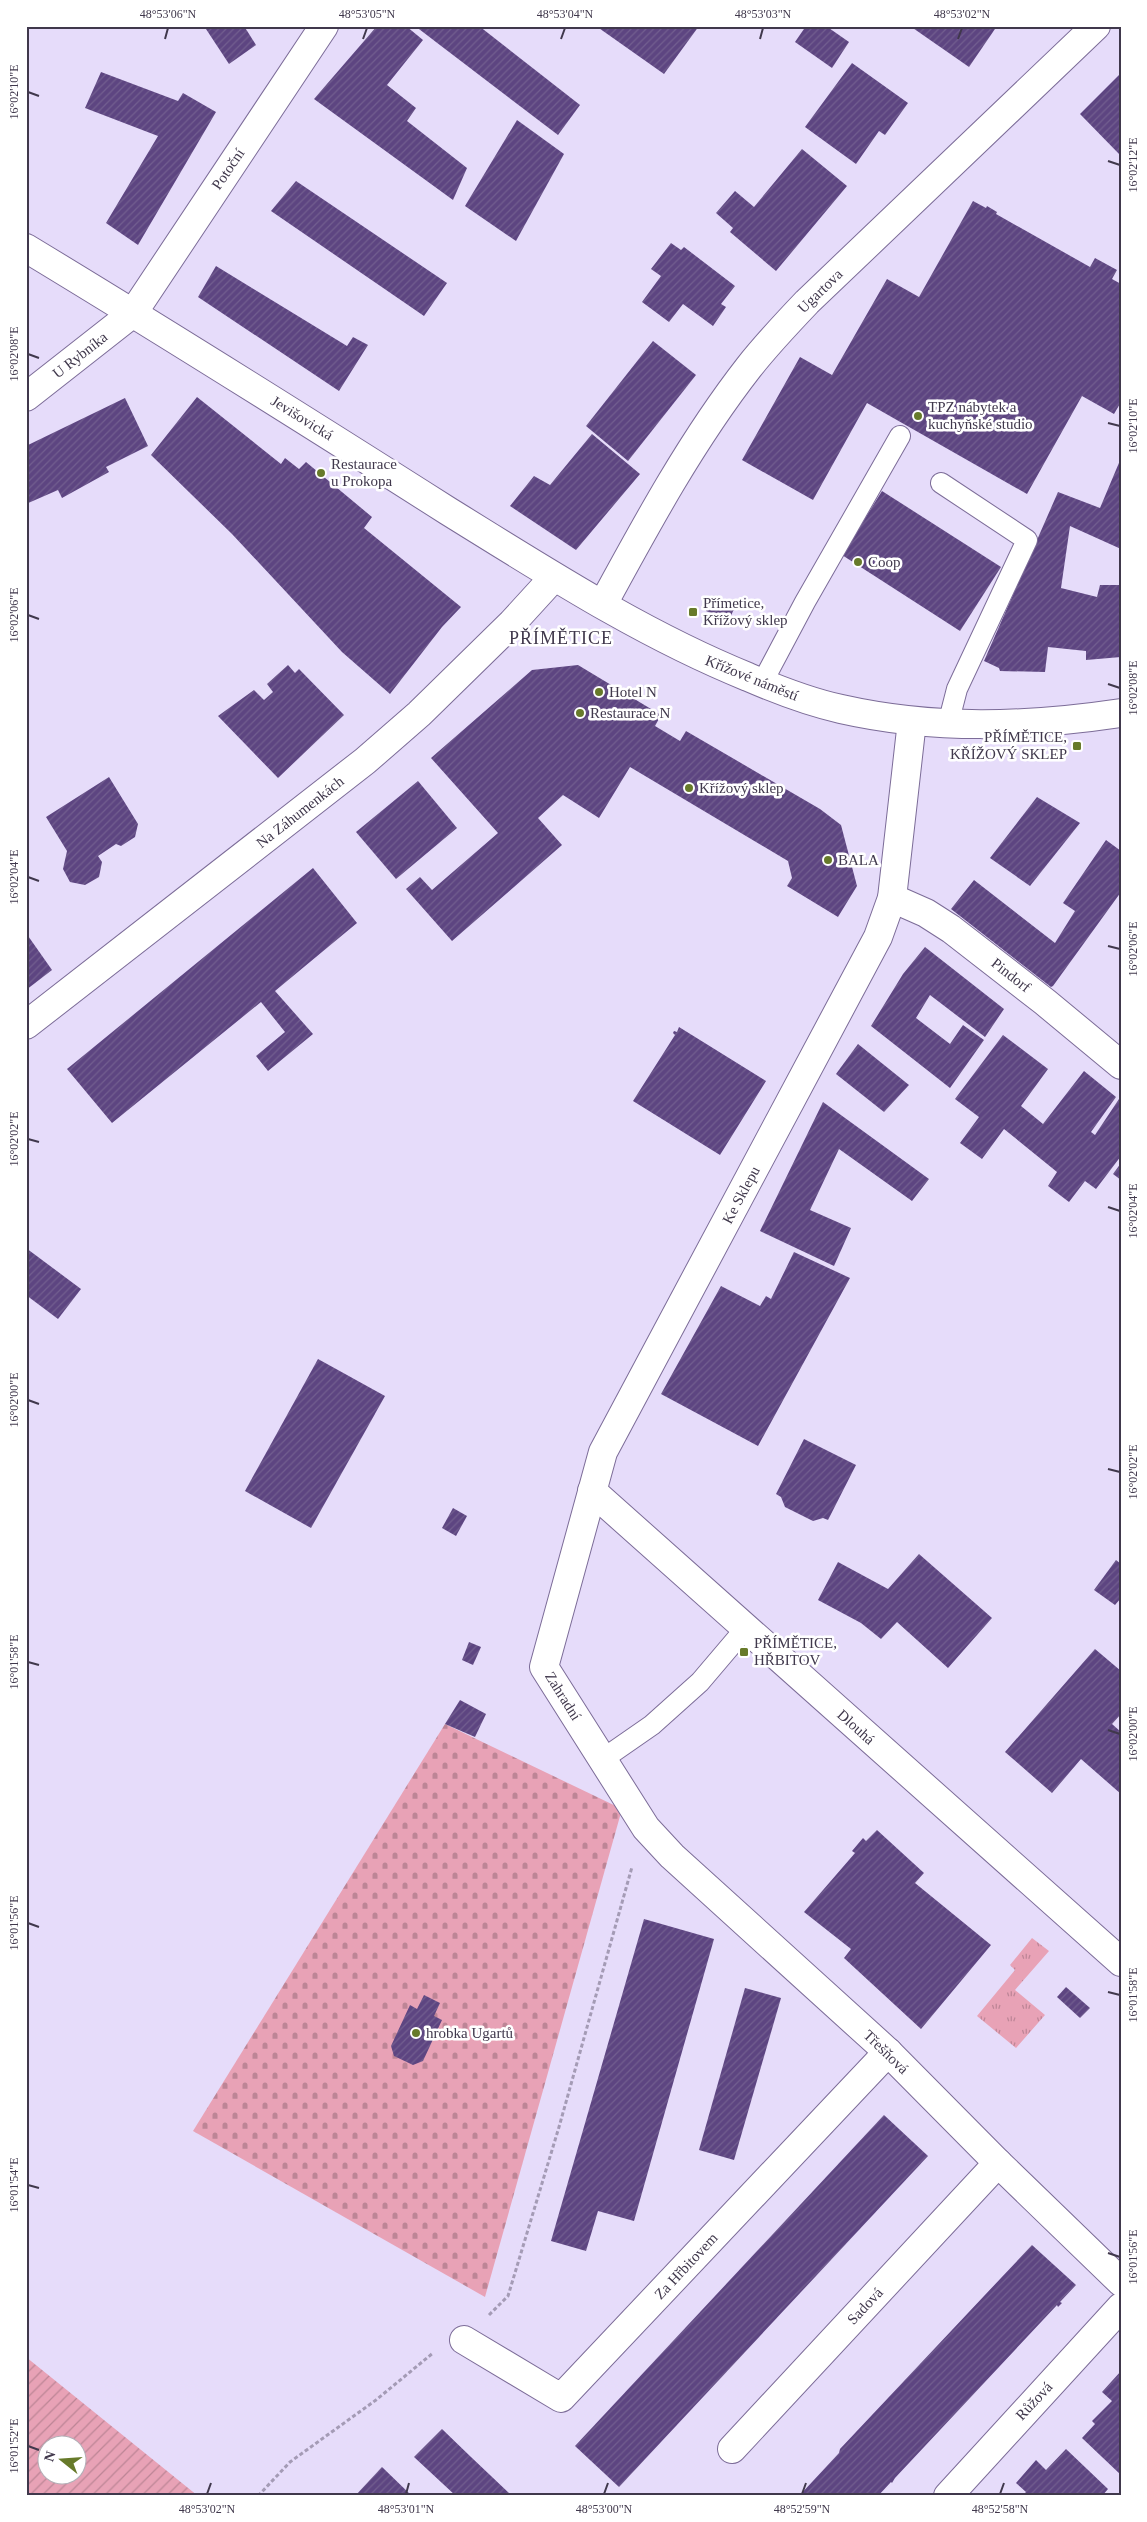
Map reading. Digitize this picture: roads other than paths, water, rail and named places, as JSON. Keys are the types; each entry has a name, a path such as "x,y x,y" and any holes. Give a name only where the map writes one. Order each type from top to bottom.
{"street":[{"name":"Potoční","path":"133,312 324,26"},
{"name":"Ugartova","path":"602,604 641,533 691,452 748,369 771,341 807,302 1096,26"},
{"name":"Jevišovická","path":"26,248 133,312 554,577 602,604"},
{"name":"U Rybníka","path":"26,397 133,312"},
{"name":"Na Záhumenkách","path":"26,1026 364,761 419,714 505,630 554,577"},
{"name":"Křížové náměstí","path":"602,604 705,660 762,683 840,709 912,721 999,725 1061,721 1121,713"},
{"path":"892,898 912,721"},
{"name":"Pindorf","path":"892,898 926,913 951,929 1045,1002 1121,1066"},
{"name":"Ke Sklepu","path":"592,1491 603,1452 878,937 892,898"},
{"name":"Dlouhá","path":"592,1491 1121,1962"},
{"name":"Zahradní","path":"592,1491 544,1668 646,1828"},
{"name":"Třešňová","path":"646,1828 672,1856 888,2052 998,2164 1121,2282"},
{"name":"Za Hřbitovem","path":"464,2340 561,2398 888,2052"},
{"name":"Sadová","path":"732,2449 998,2164"},
{"name":"Růžová","path":"948,2496 1121,2307"}],"lane":[{"path":"762,683 805,602 900,436"},
{"path":"941,483 1027,540 957,689 948,724"},
{"path":"603,1759 652,1725 700,1682 745,1629"}],"place":[{"name":"TPZ nábytek a kuchyňské studio","path":"918,416"},
{"name":"Restaurace u Prokopa","path":"321,473"},
{"name":"Coop","path":"858,562"},
{"name":"Přímetice, Křížový sklep","path":"693,612"},
{"name":"Hotel N","path":"599,692"},
{"name":"Restaurace N","path":"580,713"},
{"name":"PŘÍMĚTICE, KŘÍŽOVÝ SKLEP","path":"1077,746"},
{"name":"Křížový sklep","path":"689,788"},
{"name":"BALA","path":"828,860"},
{"name":"PŘÍMĚTICE, HŘBITOV","path":"744,1652"},
{"name":"hrobka Ugartů","path":"416,2033"}],"district":[{"name":"PŘÍMĚTICE","path":"561,638"}]}
